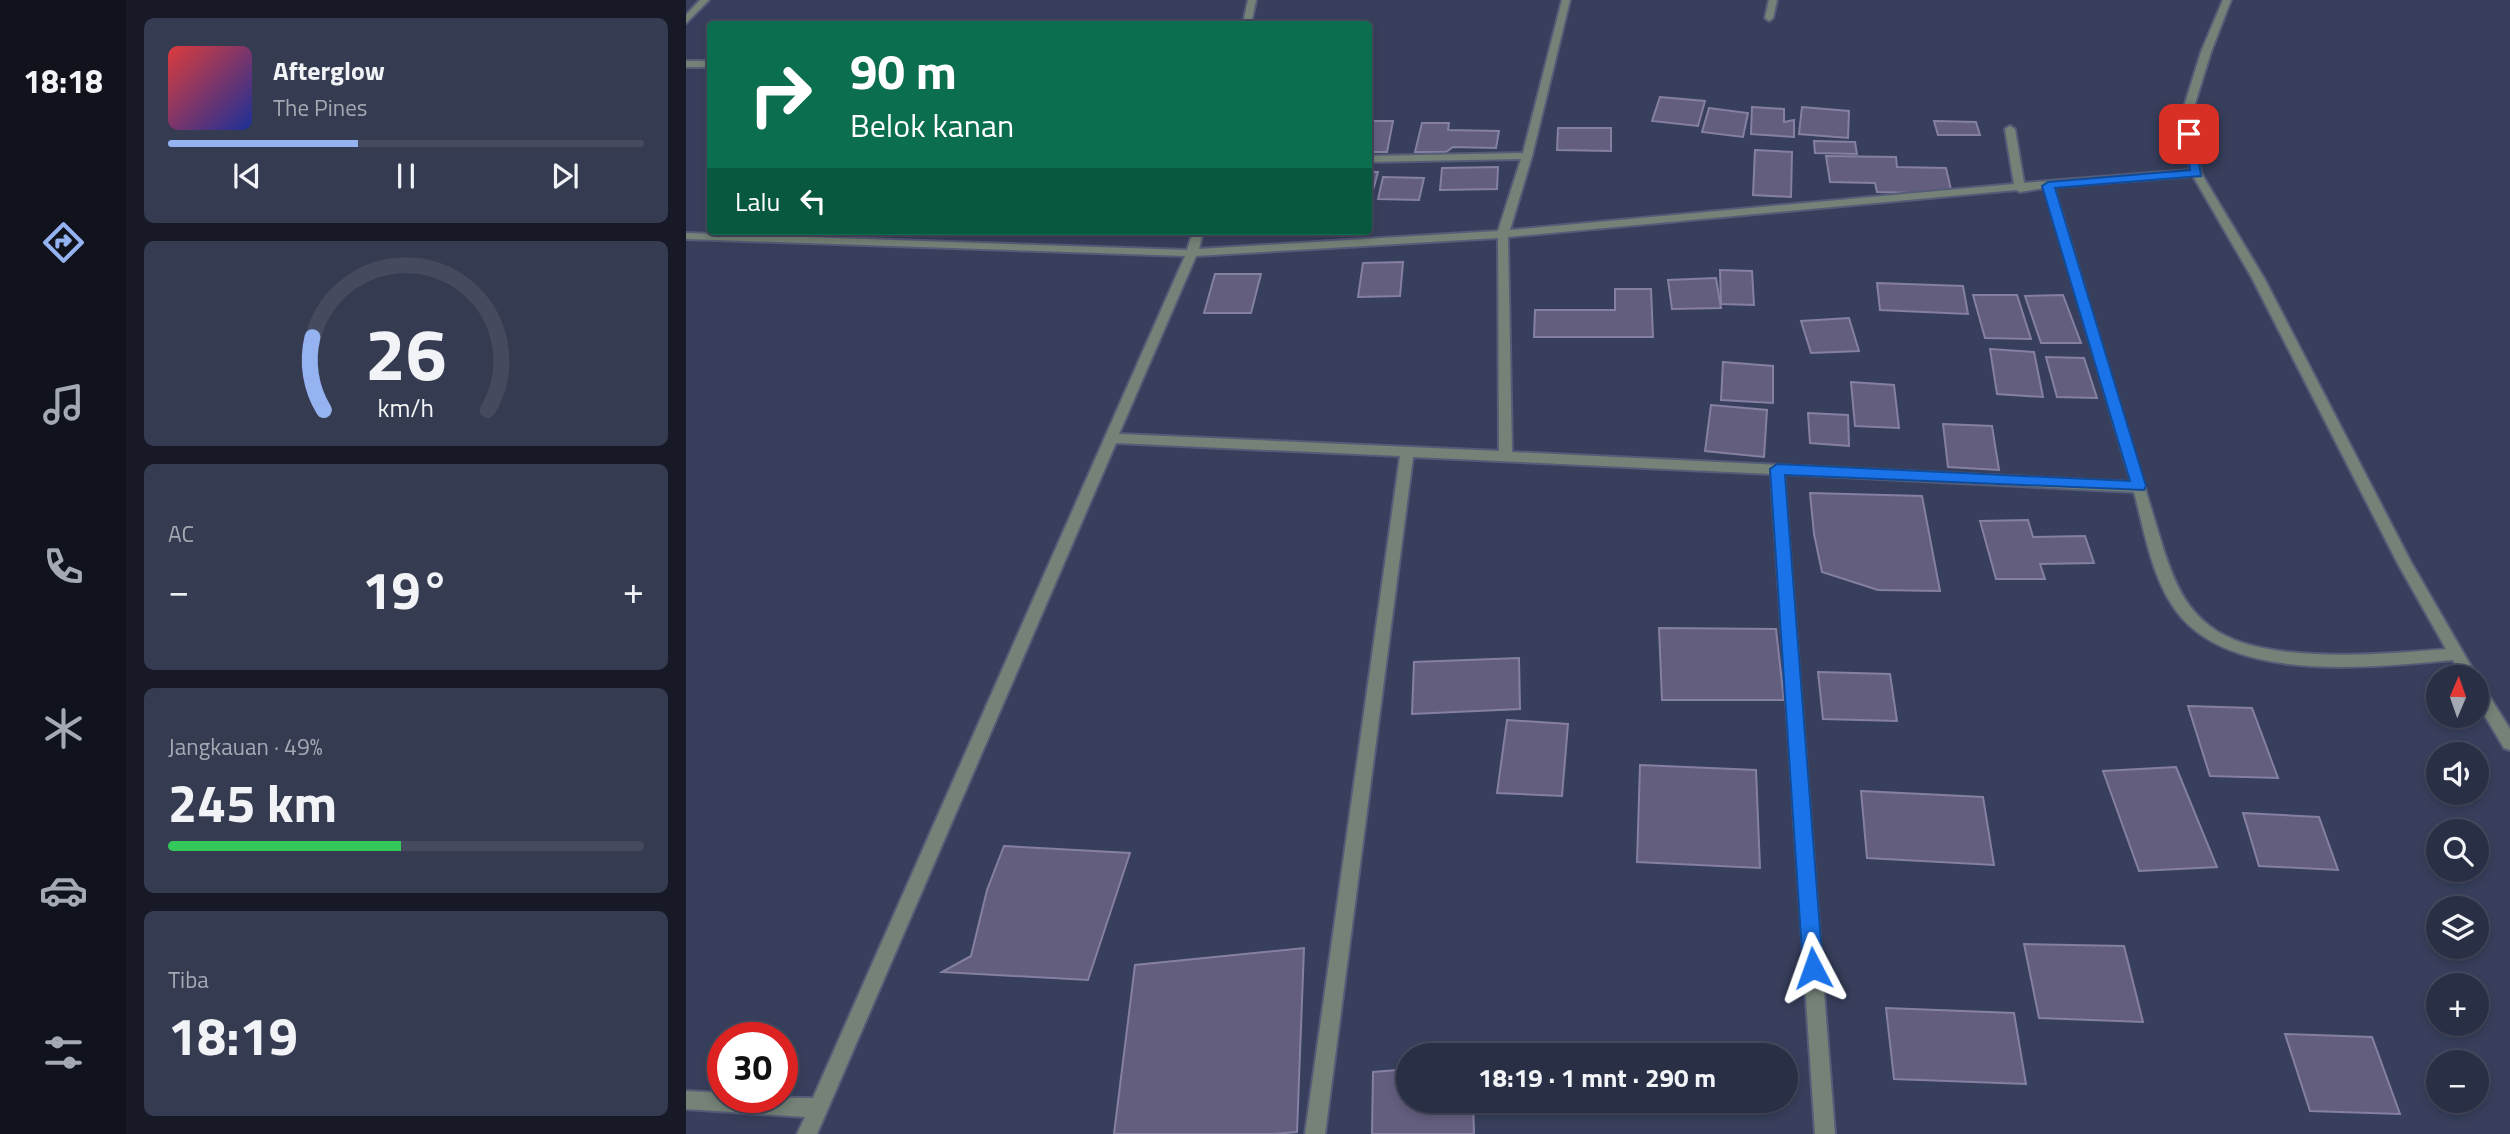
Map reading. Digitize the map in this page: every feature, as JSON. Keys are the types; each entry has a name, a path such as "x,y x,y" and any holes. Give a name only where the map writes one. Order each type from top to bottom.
{"street":[{"path":"686,20 705,0"},
{"path":"1248,21 1252,0"},
{"path":"1506,456 1503,234 1527,156 1566,0"},
{"path":"1769,18 1773,0"},
{"path":"2227,0 2206,52 2188,110 2192,173 2259,278 2404,564 2463,665"},
{"path":"686,64 707,64"},
{"path":"2010,129 2020,189"},
{"path":"1372,159 1527,156"},
{"path":"686,236 1192,253 1503,234 2192,173"},
{"path":"2048,186 2168,583 2186,614 2210,636 2238,649 2293,658 2407,658 2456,653"},
{"path":"807,1134 1192,253 1197,235"},
{"path":"1110,438 2139,486"},
{"path":"1315,1134 1407,452"},
{"path":"1777,469 1825,1134"},
{"path":"2489,708 2510,743"},
{"path":"686,1100 817,1108"}],"building":[{"path":"1660,97 1705,101 1698,126 1652,121"},
{"path":"1752,107 1784,109 1784,122 1794,120 1794,137 1751,134"},
{"path":"1802,107 1849,111 1848,138 1799,134"},
{"path":"1709,108 1748,113 1743,137 1702,132"},
{"path":"1372,121 1393,121 1387,152 1372,152"},
{"path":"1934,121 1976,122 1980,135 1938,135"},
{"path":"1422,123 1449,123 1448,130 1499,131 1496,148 1453,147 1446,152 1415,152"},
{"path":"1558,128 1611,128 1611,151 1557,150"},
{"path":"1814,141 1855,142 1857,154 1815,153"},
{"path":"1755,150 1792,152 1791,197 1753,195"},
{"path":"1826,156 1896,157 1897,167 1946,168 1952,194 1877,192 1875,183 1830,182"},
{"path":"1498,167 1497,189 1440,190 1442,168"},
{"path":"1372,172 1378,172 1372,194"},
{"path":"1383,177 1424,178 1419,200 1378,199"},
{"path":"1403,262 1400,296 1358,297 1363,263"},
{"path":"1720,270 1752,271 1754,305 1721,304"},
{"path":"1215,274 1261,274 1251,313 1204,313"},
{"path":"1716,278 1721,308 1672,309 1668,280"},
{"path":"1877,283 1963,286 1968,314 1880,310"},
{"path":"1615,289 1651,289 1653,337 1534,337 1535,310 1615,310"},
{"path":"1973,295 2017,295 2031,339 1985,338"},
{"path":"2063,295 2081,343 2041,343 2025,296"},
{"path":"1849,318 1859,351 1811,353 1801,321"},
{"path":"1990,349 2034,352 2043,397 1997,394"},
{"path":"2046,357 2084,358 2097,398 2057,397"},
{"path":"1723,362 1773,366 1773,403 1721,400"},
{"path":"1851,382 1894,385 1899,428 1855,426"},
{"path":"1711,405 1767,410 1764,457 1705,451"},
{"path":"1808,413 1848,415 1849,446 1810,443"},
{"path":"1943,424 1992,426 1999,470 1948,467"},
{"path":"1810,493 1922,496 1940,591 1878,590 1822,572 1814,534"},
{"path":"2028,520 2033,537 2085,536 2094,563 2040,564 2045,579 1996,579 1980,521"},
{"path":"1659,628 1776,629 1784,700 1662,700"},
{"path":"1519,658 1520,709 1412,714 1414,662"},
{"path":"1818,672 1890,674 1897,721 1823,719"},
{"path":"2188,706 2252,708 2278,778 2210,776"},
{"path":"1507,720 1568,724 1562,796 1497,793"},
{"path":"1640,765 1756,770 1760,868 1637,862"},
{"path":"2176,767 2217,867 2139,871 2103,771"},
{"path":"1861,791 1983,797 1994,865 1867,858"},
{"path":"2243,813 2319,817 2338,870 2259,866"},
{"path":"1004,846 1130,853 1088,980 942,972 971,956 987,890"},
{"path":"2024,944 2124,946 2143,1022 2039,1018"},
{"path":"1304,948 1297,1132 1114,1134 1135,965"},
{"path":"1886,1008 2014,1013 2026,1084 1894,1079"},
{"path":"2285,1034 2372,1037 2400,1114 2310,1111"},
{"path":"1396,1070 1396,1113 1473,1113 1474,1134 1372,1134 1373,1072"}],"route":[{"path":"1813,968 1777,469 2139,486 2048,186 2196,173 2189,134"}]}
